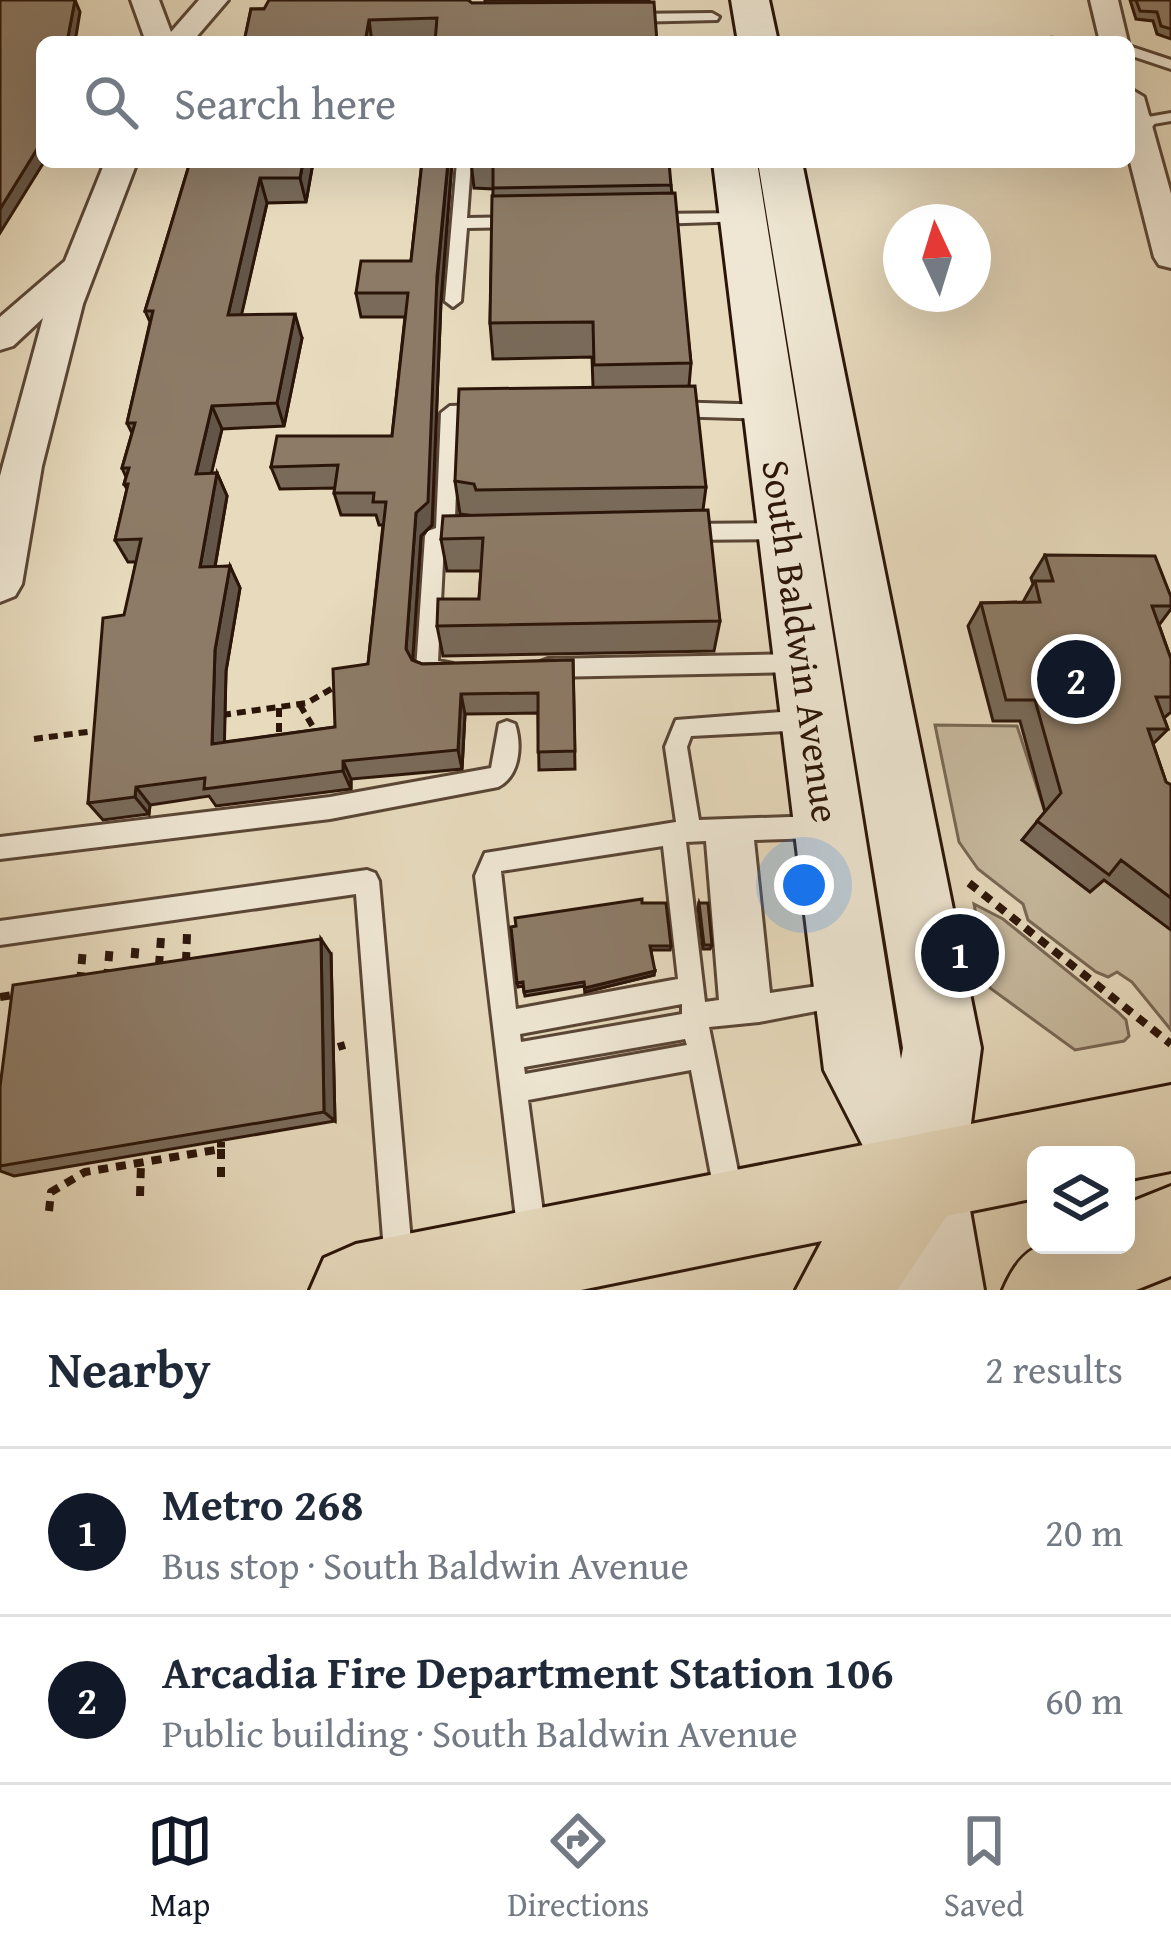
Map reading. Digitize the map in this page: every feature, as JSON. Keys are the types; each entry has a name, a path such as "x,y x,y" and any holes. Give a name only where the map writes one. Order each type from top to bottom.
{"main road":[{"path":"750,0 757,36"},
{"name":"South Baldwin Avenue","path":"736,168 862,1070 923,1175"},
{"name":"South Baldwin Avenue","path":"781,168 942,1048 923,1175 940,1290"},
{"path":"378,1286 1171,1129"},
{"path":"842,1290 923,1175"},
{"path":"1049,1290 1081,1267 1171,1231"}],"street":[{"path":"146,0 158,36"},
{"path":"182,36 214,0"},
{"path":"1104,0 1104,36"},
{"path":"1137,111 1171,256"},
{"path":"0,584 11,458 78,267 119,168"},
{"path":"0,337 78,267"}],"lane":[{"path":"612,18 713,20"},
{"path":"1135,52 1171,65"},
{"path":"453,301 464,168"},
{"path":"640,220 742,218"},
{"path":"460,224 528,222"},
{"path":"656,409 770,412"},
{"path":"472,669 427,670 435,536 496,530 445,526 450,413 496,412"},
{"path":"654,528 786,525"},
{"path":"516,668 809,691"},
{"path":"732,1215 694,1010 676,747 684,727 809,691"},
{"path":"0,848 330,808 498,777 506,767 507,731"},
{"path":"534,1254 487,876 493,861 681,832 827,826"},
{"path":"729,830 746,1010"},
{"path":"0,933 368,881 378,1286"},
{"path":"505,1024 746,1010 851,994"},
{"path":"509,1058 694,1010"},
{"path":"514,1089 704,1055"}],"path":[{"path":"209,716 300,705 351,680"},
{"path":"300,705 312,728 322,734"},
{"path":"278,754 279,708"},
{"path":"34,739 120,728"},
{"path":"961,877 1171,1044"},
{"path":"60,988 192,968"},
{"path":"0,997 40,991"},
{"path":"49,1210 51,1192 85,1172 221,1145 221,1184"},
{"path":"140,1196 141,1162"}],"shaded area":[{"path":"935,725 1017,726 1045,812 1022,840 1102,878 1171,930 1171,1030 1132,982 1117,972 1108,977 1096,972 1028,920 1023,904 978,869 959,842"},
{"path":"974,904 1003,919 1118,1012 1126,1020 1129,1036 1075,1050 990,988"}],"building":[{"path":"0,0 75,0 68,36 36,36 36,151 0,209"},
{"path":"269,0 654,2 657,36 436,36 437,18 369,20 366,36 245,36 251,9 264,9"},
{"path":"1136,0 1171,0 1171,29 1161,26 1157,12 1140,11"},
{"path":"188,168 302,168 300,178 260,178 228,315 295,314 277,403 212,406 196,474 217,473 200,567 230,566 215,650 212,744 335,727 333,669 368,664 386,502 373,502 374,493 334,493 338,465 271,467 277,436 392,436 408,293 356,293 361,261 411,261 421,168 447,168 437,276 428,502 416,513 406,649 412,660 422,664 573,660 575,751 538,752 538,693 461,694 458,750 343,761 343,771 204,789 205,778 136,787 135,797 88,803 103,618 124,615 141,539 115,540 128,484 124,484 129,468 122,468 135,423 127,423 153,311 145,311"},
{"path":"493,168 670,168 671,185 493,188"},
{"path":"675,193 691,363 594,365 593,322 490,323 492,196"},
{"path":"695,386 706,487 476,490 474,484 455,481 459,389"},
{"path":"708,510 720,621 437,626 438,599 479,599 483,538 441,539 443,516"},
{"path":"1045,555 1155,556 1171,597 1171,606 1152,606 1171,659 1171,697 1156,697 1168,729 1148,729 1171,785 1171,898 1121,860 1109,875 1037,821 1061,793 1035,700 1006,700 981,603 1040,602 1035,581 1053,581"},
{"path":"642,899 642,903 666,903 671,946 650,946 655,971 585,988 584,982 524,992 523,982 517,983 511,927 516,926 515,918"},
{"path":"699,903 708,903 712,945 704,945"},
{"path":"321,939 324,1112 0,1166 0,1087 13,985"}],"place":[{"name":"Arcadia Fire Department Station 106","path":"1076,679"},
{"name":"Metro 268","path":"960,953"}]}
